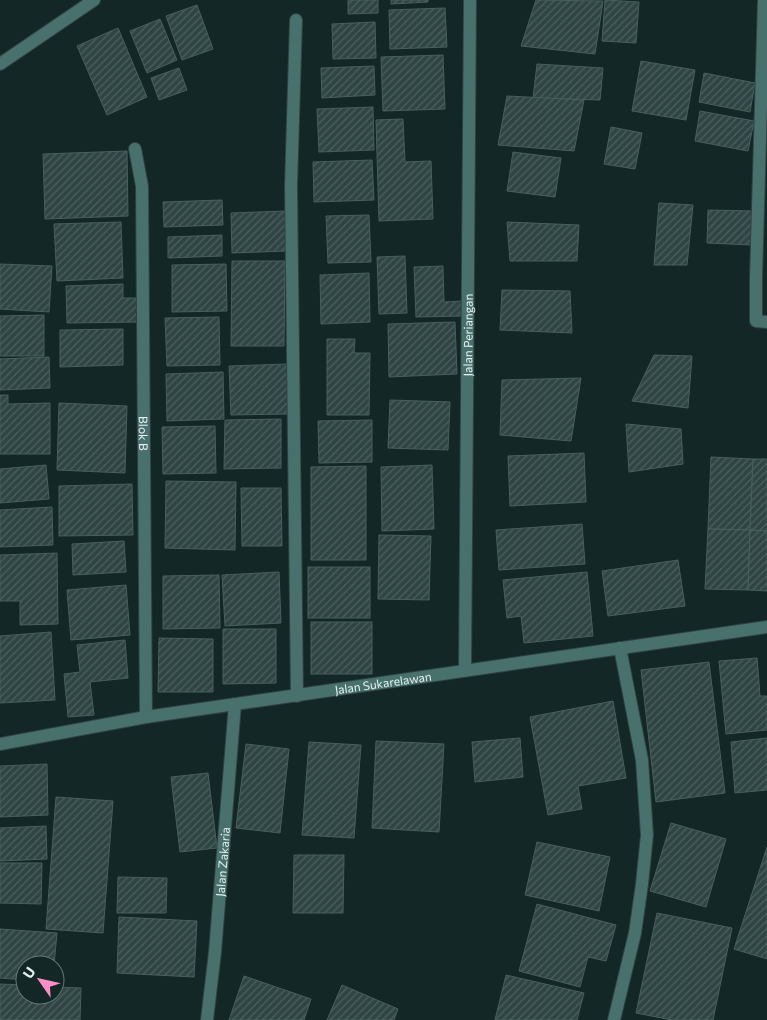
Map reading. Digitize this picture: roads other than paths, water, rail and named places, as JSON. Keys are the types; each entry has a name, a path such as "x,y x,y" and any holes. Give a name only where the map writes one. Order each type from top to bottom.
{"street":[{"path":"0,64 94,0"},
{"name":"Jalan Periangan","path":"465,670 470,0"},
{"path":"764,0 756,321 767,322"},
{"path":"296,20 291,186 297,696"},
{"name":"Blok B","path":"135,150 142,186 146,717"},
{"name":"Jalan Sukarelawan","path":"0,744 146,717 767,627"},
{"path":"614,1020 635,933 647,835 642,760 620,648"},
{"name":"Jalan Zakaria","path":"207,1020 215,952 235,704"}]}
